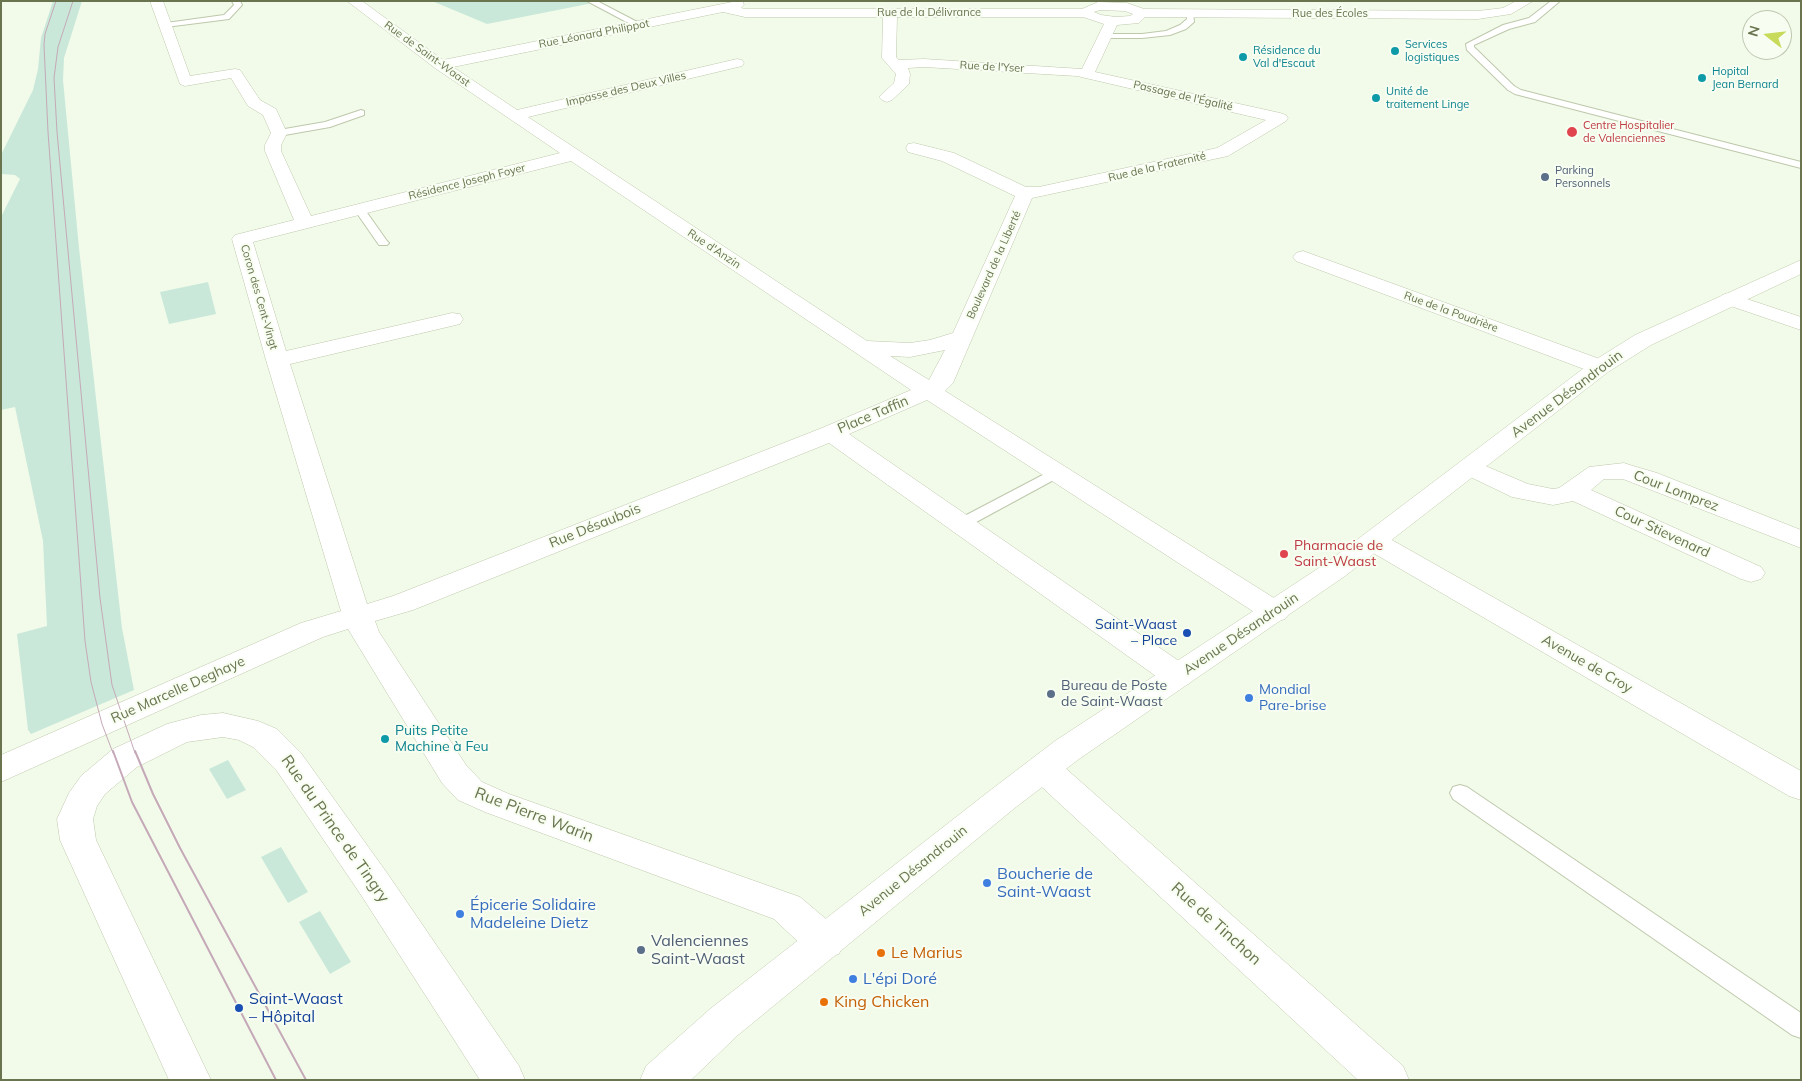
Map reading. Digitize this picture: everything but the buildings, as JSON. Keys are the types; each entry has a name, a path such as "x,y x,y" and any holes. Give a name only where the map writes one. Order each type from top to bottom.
{"street":[{"path":"156,1 185,81 235,73 254,103 270,112 277,137 273,151 305,223"},
{"name":"Rue de Saint-Waast","path":"353,1 440,65 508,110"},
{"path":"1283,14 1301,1"},
{"name":"Rue Léonard Philippot","path":"440,65 752,2"},
{"name":"Rue de la Délivrance","path":"752,2 756,10 771,12"},
{"path":"1105,3 1091,8 1087,13 1095,18 1112,21 1134,20 1140,17 1135,7"},
{"name":"Rue des Écoles","path":"1105,3 1190,14 1478,15 1501,12 1522,4"},
{"name":"Rue de la Délivrance","path":"722,8 739,12 1087,13"},
{"path":"887,97 903,82 902,71 889,58 890,13"},
{"path":"1087,74 1112,21"},
{"name":"Impasse des Deux Villes","path":"508,110 737,63"},
{"name":"Rue de l'Yser","path":"896,64 1087,74"},
{"name":"Passage de l'Égalité","path":"1087,74 1280,118"},
{"name":"Rue d'Anzin","path":"508,110 928,391"},
{"name":"Rue de la Fraternité","path":"914,148 948,157 1003,186 1025,192 1048,191 1222,152 1280,118"},
{"name":"Résidence Joseph Foyer","path":"305,223 574,155"},
{"name":"Boulevard de la Liberté","path":"928,391 941,383 1025,192"},
{"name":"Coron des Cent-Vingt","path":"305,223 242,239 326,518"},
{"name":"Rue de la Poudrière","path":"1303,258 1609,361"},
{"name":"Avenue Désandrouin","path":"661,1080 724,1022 1043,768 1275,612 1373,541 1609,361 1651,336 1801,266"},
{"path":"1729,300 1801,324"},
{"name":"Coron des Cent-Vingt","path":"277,360 452,319"},
{"path":"1536,323 1609,361"},
{"name":"Boulevard de la Liberté","path":"862,348 910,350 934,346 962,337"},
{"path":"928,391 1275,612"},
{"name":"Place Taffin","path":"831,432 928,391"},
{"name":"Place Taffin","path":"831,432 1178,676"},
{"name":"Rue Désaubois","path":"357,617 403,603 831,432"},
{"name":"Cour Lomprez","path":"1469,467 1510,487 1531,494 1562,496 1598,472 1624,471 1648,478 1801,540"},
{"name":"Cour Stievenard","path":"1572,491 1751,573"},
{"name":"Rue Pierre Warin","path":"326,518 357,617 364,633 454,774 470,791 497,804 770,901 792,913 825,942"},
{"name":"Avenue de Croy","path":"1373,541 1801,787"},
{"name":"Rue Marcelle Deghaye","path":"1,769 312,630 357,617"},
{"name":"Rue du Prince de Tingry","path":"190,1080 78,840 74,819 81,802 94,785 125,758 179,732 201,726 223,725 246,729 265,738 290,762 374,884 504,1080"},
{"name":"Rue de Tinchon","path":"1043,768 1388,1080"}],"lane":[{"path":"166,25 226,17 238,5 236,1"},
{"path":"591,1 639,25"},
{"path":"1556,1 1532,20 1506,27 1470,44 1470,48 1510,88 1518,92 1634,120 1801,165"},
{"path":"1105,36 1142,36 1166,33 1183,27 1191,20 1190,14"},
{"path":"277,137 327,125 361,113"},
{"path":"359,209 384,243"},
{"path":"961,524 1056,472"},
{"path":"1460,793 1801,1027"}],"green space":[{"path":"53,1 82,1 64,58 63,80 79,248 122,628 134,690 31,734 28,730 17,634 47,626 43,541 15,407 1,410 1,217 20,179 15,175 1,174 1,155 33,90 38,69 41,38"},
{"path":"432,1 603,1 487,24"},
{"path":"208,282 216,314 169,324 160,292"},
{"path":"228,760 246,790 227,799 209,769"},
{"path":"281,847 308,892 288,903 261,857"},
{"path":"320,911 351,962 330,974 299,922"}],"tram line":[{"path":"56,1 45,34 44,45 48,132 85,641 91,682 102,724 113,753"},
{"path":"73,1 58,47 54,78 57,132 100,598 112,685 135,753"},
{"path":"113,751 132,802 276,1080"},
{"path":"135,751 153,794 180,848 306,1080"}],"place":[{"name":"Services logistiques","path":"1395,51"},
{"name":"Résidence du Val d'Escaut","path":"1243,57"},
{"name":"Hopital Jean Bernard","path":"1702,78"},
{"name":"Unité de traitement Linge","path":"1376,98"},
{"name":"Centre Hospitalier de Valenciennes","path":"1572,132"},
{"name":"Parking Personnels","path":"1545,177"},
{"name":"Pharmacie de Saint-Waast","path":"1284,554"},
{"name":"Saint-Waast – Place","path":"1187,633"},
{"name":"Bureau de Poste de Saint-Waast","path":"1051,694"},
{"name":"Mondial Pare-brise","path":"1249,698"},
{"name":"Puits Petite Machine à Feu","path":"385,739"},
{"name":"Boucherie de Saint-Waast","path":"987,883"},
{"name":"Épicerie Solidaire Madeleine Dietz","path":"460,914"},
{"name":"Valenciennes Saint-Waast","path":"641,950"},
{"name":"Le Marius","path":"881,953"},
{"name":"L'épi Doré","path":"853,979"},
{"name":"King Chicken","path":"824,1002"},
{"name":"Saint-Waast – Hôpital","path":"239,1008"}]}
